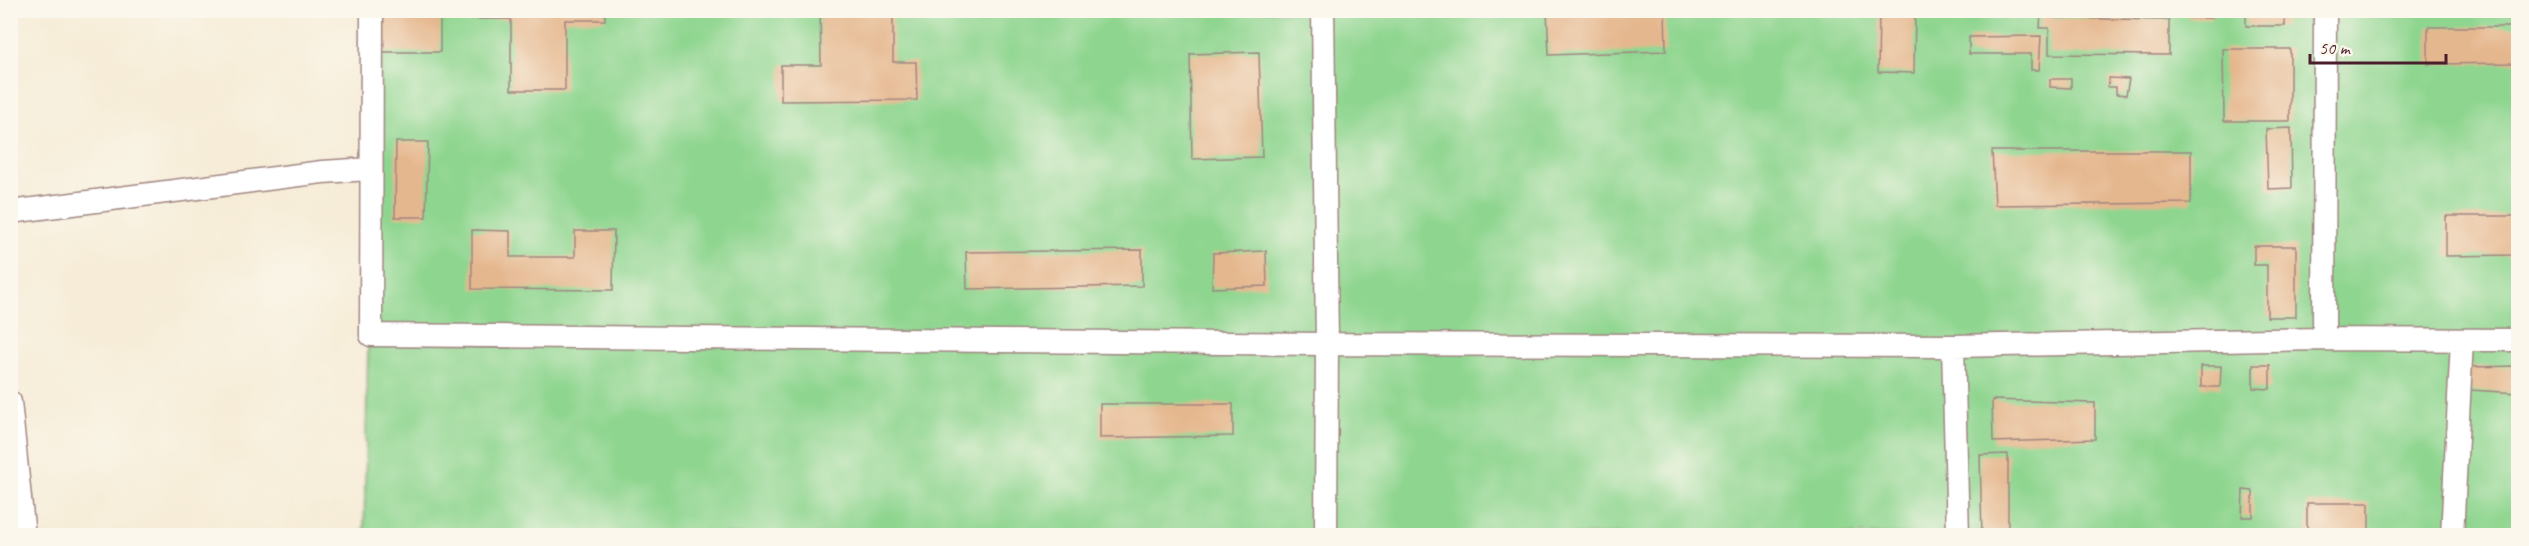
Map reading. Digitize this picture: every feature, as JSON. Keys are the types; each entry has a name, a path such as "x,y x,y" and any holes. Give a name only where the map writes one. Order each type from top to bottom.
{"street":[{"path":"372,10 371,335 1327,344 1953,346 2324,339 2518,340"},
{"path":"1323,10 1327,344 1326,536"},
{"path":"2324,339 2325,10"},
{"path":"10,212 322,172 370,169"},
{"path":"2452,536 2462,340"},
{"path":"1953,346 1958,536"},
{"path":"10,402 24,536"}],"green space":[{"path":"375,11 2518,11 2518,535 364,535"}],"building":[{"path":"377,10 440,10 440,52 377,52"},
{"path":"470,10 605,10 605,20 565,20 565,90 511,90 511,19 470,19"},
{"path":"820,10 893,10 893,62 916,62 917,100 781,101 781,65 821,65"},
{"path":"1547,10 1665,10 1666,51 1549,55"},
{"path":"1879,10 1915,10 1914,73 1878,72"},
{"path":"2041,10 2054,10 2054,18 2169,20 2169,55 2049,54 2049,28 2040,28"},
{"path":"2187,10 2212,10 2212,18 2187,18"},
{"path":"2246,10 2285,10 2285,26 2246,26"},
{"path":"2428,27 2518,27 2518,63 2428,64"},
{"path":"2041,36 2039,70 2031,70 2031,54 1969,54 1969,37"},
{"path":"2223,49 2290,49 2290,121 2224,121"},
{"path":"1259,52 1262,157 1192,159 1190,54"},
{"path":"2109,78 2129,79 2126,95 2116,94 2116,87 2108,87"},
{"path":"2050,79 2071,79 2071,88 2050,87"},
{"path":"2291,128 2292,188 2268,189 2266,129"},
{"path":"396,142 428,142 426,217 395,217"},
{"path":"1992,151 2191,151 2191,203 1995,205"},
{"path":"2446,216 2518,216 2518,255 2446,256"},
{"path":"472,230 510,231 510,257 575,257 575,231 614,231 613,290 472,289"},
{"path":"2254,246 2296,246 2296,317 2267,317 2267,265 2254,265"},
{"path":"1142,250 1142,286 967,289 966,252"},
{"path":"1266,251 1267,286 1212,288 1213,253"},
{"path":"2253,365 2270,365 2270,389 2253,388"},
{"path":"2201,366 2221,366 2220,387 2201,387"},
{"path":"2518,366 2518,393 2470,390 2469,367"},
{"path":"1992,400 2095,403 2095,439 1993,442"},
{"path":"1100,404 1233,404 1233,436 1100,438"},
{"path":"2008,454 2008,536 1982,536 1980,455"},
{"path":"2243,490 2253,491 2253,517 2242,517"},
{"path":"2307,503 2369,503 2369,536 2307,536"}]}
